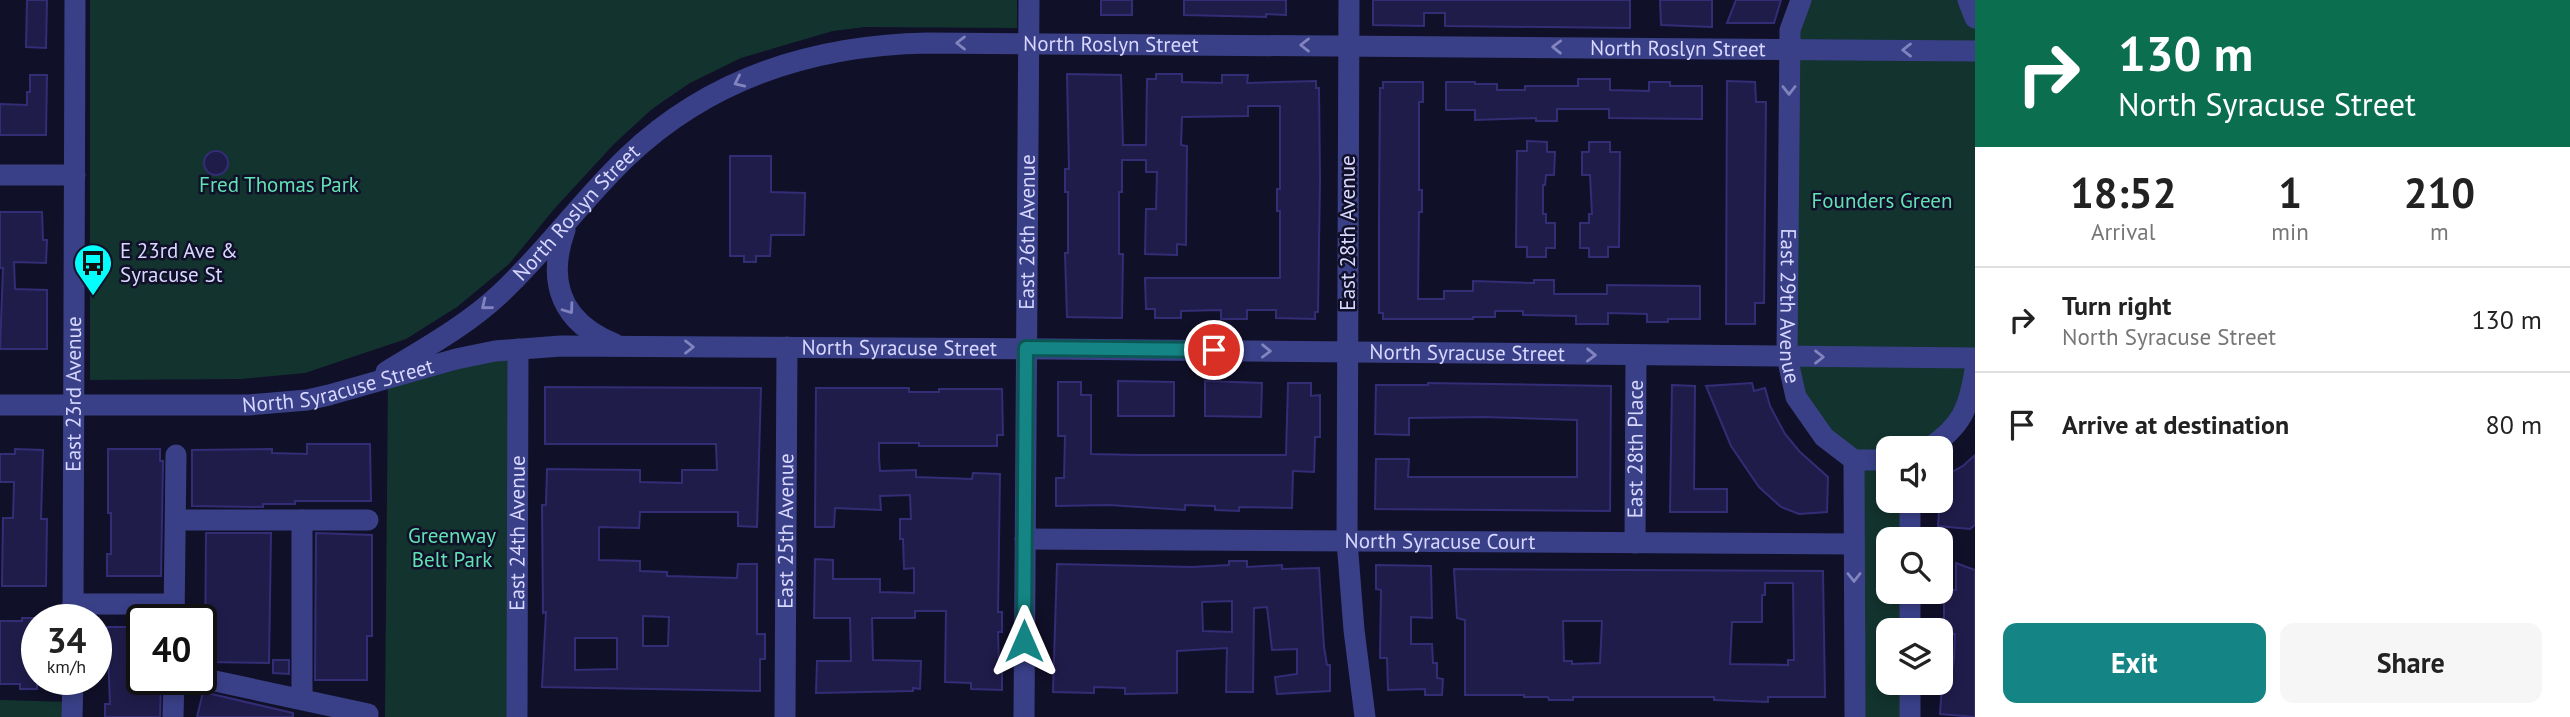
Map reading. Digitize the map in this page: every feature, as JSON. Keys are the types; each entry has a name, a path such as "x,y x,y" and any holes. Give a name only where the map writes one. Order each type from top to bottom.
{"street":[{"name":"East 23rd Avenue","path":"73,604 75,0"},
{"name":"East 26th Avenue","path":"1024,717 1029,0"},
{"name":"East 28th Avenue","path":"1349,0 1347,541 1353,631 1365,717"},
{"name":"East 29th Avenue","path":"1801,0 1790,30 1789,50 1787,357 1796,397 1824,437 1854,460"},
{"path":"1968,0 1975,18"},
{"name":"North Roslyn Street","path":"365,385 444,336 489,304 537,257 626,157 653,134 699,102 756,74 819,54 875,46 1029,44 1975,51"},
{"path":"0,175 75,175"},
{"path":"568,221 556,262 557,282 562,300 585,329 621,346"},
{"name":"North Syracuse Street","path":"0,405 281,403 318,398 456,359 518,349 621,346 1975,358"},
{"name":"East 25th Avenue","path":"785,717 786,347"},
{"name":"East 24th Avenue","path":"517,717 518,349"},
{"name":"East 28th Place","path":"1635,543 1636,355"},
{"path":"1947,436 1970,402 1975,370"},
{"path":"174,604 176,455"},
{"path":"1855,717 1854,460 1876,460"},
{"path":"176,520 368,520"},
{"path":"302,699 303,520"},
{"name":"North Syracuse Court","path":"1025,539 1854,544"},
{"path":"217,681 368,714"},
{"path":"72,717 73,695"},
{"path":"173,717 174,695"},
{"path":"1910,695 1910,717"}],"green space":[{"name":"Fred Thomas Park","path":"90,0 1017,0 1017,28 865,27 833,31 741,58 690,83 652,109 614,144 555,208 509,264 457,307 406,339 305,373 241,379 90,380"},
{"name":"Founders Green","path":"1802,0 1967,0 1975,18 1975,370 1970,402 1940,436 1876,436 1876,513 1910,513 1910,527 1876,527 1876,604 1910,604 1910,618 1876,618 1876,695 1910,695 1910,717 1855,717 1854,460 1796,397 1798,7"},
{"name":"Greenway Belt Park","path":"518,349 517,717 385,717 388,379"},
{"path":"0,700 72,702 72,717 0,717"}],"building":[{"path":"27,0 47,0 46,48 26,47"},
{"path":"1101,0 1132,0 1132,15 1101,15"},
{"path":"1184,0 1286,0 1286,15 1184,15"},
{"path":"1373,0 1630,0 1630,28 1445,26 1445,13 1424,13 1424,26 1373,25"},
{"path":"1660,0 1712,0 1712,27 1661,25"},
{"path":"1736,0 1781,0 1774,23 1727,23"},
{"path":"1067,74 1121,75 1123,145 1146,145 1147,79 1156,79 1156,74 1182,74 1182,82 1222,83 1222,75 1248,75 1247,83 1316,81 1316,88 1319,88 1320,179 1318,312 1315,312 1315,319 1276,318 1276,310 1247,310 1247,319 1221,319 1221,310 1181,311 1181,318 1155,318 1155,309 1146,309 1145,278 1280,278 1280,211 1277,211 1277,189 1280,189 1280,106 1248,106 1248,116 1182,117 1181,145 1187,146 1186,245 1177,244 1177,255 1145,254 1146,209 1156,209 1157,172 1146,172 1146,160 1122,160 1119,254 1123,254 1122,318 1067,317"},
{"path":"30,75 47,75 46,135 0,135 0,104 27,105"},
{"path":"1578,79 1610,79 1610,90 1649,91 1649,82 1670,82 1670,86 1702,86 1702,119 1609,118 1609,109 1557,109 1557,121 1536,121 1536,118 1475,120 1475,110 1446,110 1446,82 1497,84 1497,90 1525,90 1525,86 1578,86"},
{"path":"1727,81 1755,82 1756,102 1766,102 1764,303 1755,303 1755,324 1726,324"},
{"path":"1383,82 1423,82 1423,102 1419,102 1419,190 1422,190 1422,212 1419,212 1418,299 1444,299 1444,291 1473,291 1473,281 1534,283 1534,280 1554,280 1554,294 1607,294 1607,285 1700,286 1700,319 1647,322 1647,314 1608,313 1608,324 1576,324 1576,316 1523,315 1523,311 1495,311 1495,317 1473,319 1383,319 1383,313 1379,313 1379,221 1380,88 1383,88"},
{"path":"1527,141 1547,142 1547,152 1555,152 1554,175 1546,175 1543,185 1543,214 1546,214 1546,223 1555,223 1555,248 1546,248 1546,257 1527,257 1527,247 1516,247 1517,151 1527,151"},
{"path":"1589,142 1610,142 1610,152 1620,152 1619,247 1608,247 1608,257 1589,257 1589,248 1580,248 1580,223 1589,223 1589,214 1592,214 1590,175 1582,175 1582,152 1589,152"},
{"path":"216,151 224,155 228,163 224,171 216,175 208,171 204,163 208,155"},
{"path":"730,156 771,156 771,192 805,193 804,235 771,235 770,256 756,256 756,262 744,262 744,256 730,256"},
{"path":"0,212 42,212 43,240 47,240 46,263 14,262 15,289 47,290 47,349 0,349 3,268 0,268"},
{"path":"1118,381 1174,382 1174,416 1118,416"},
{"path":"1205,381 1262,383 1261,417 1205,416"},
{"path":"1058,382 1081,382 1081,395 1091,395 1091,454 1139,455 1286,455 1288,383 1311,383 1311,396 1320,395 1320,437 1315,437 1314,472 1293,471 1292,508 1239,507 1239,511 1215,510 1215,506 1185,505 1185,510 1109,505 1056,506 1056,478 1064,478 1065,436 1058,436"},
{"path":"1428,383 1611,386 1610,511 1375,509 1376,459 1409,459 1408,477 1577,477 1577,420 1409,418 1409,435 1375,434 1376,385"},
{"path":"1752,383 1754,391 1765,388 1770,406 1785,434 1800,452 1828,477 1827,512 1799,514 1781,507 1759,487 1731,446 1706,386"},
{"path":"1672,385 1695,386 1694,489 1727,489 1727,512 1670,512"},
{"path":"545,387 761,388 757,527 738,526 738,512 640,512 639,528 599,527 599,560 640,561 640,571 667,572 667,576 737,578 738,564 757,564 757,634 765,634 765,659 760,659 760,691 542,687 546,612 543,613 542,505 546,505 547,469 640,470 640,482 682,483 682,470 717,470 716,444 545,444","holes":["643,616 669,617 668,646 643,646","575,638 617,638 617,669 575,670"]},
{"path":"816,388 909,388 909,392 1002,389 1003,435 997,435 997,446 879,443 879,458 880,471 916,470 916,477 972,479 973,473 1000,474 998,612 1002,612 1002,632 998,632 1002,690 971,689 971,683 945,682 946,611 915,611 915,618 872,618 873,660 921,661 920,689 816,693 817,661 851,661 850,618 814,618 815,559 833,560 833,579 880,579 880,592 914,593 914,568 904,569 903,539 900,539 900,519 911,519 910,495 880,496 881,510 835,508 834,527 815,527"},
{"path":"307,444 370,444 371,501 295,501 295,504 263,504 263,507 192,506 192,450 272,449 272,453 307,454"},
{"path":"15,449 43,450 41,519 47,519 46,586 2,586 3,518 13,518 14,482 0,482 0,454 15,454"},
{"path":"108,449 160,449 160,461 163,461 161,576 107,576 107,554 111,554"},
{"path":"1975,455 1975,525 1970,529 1938,526 1939,513 1953,513 1953,471"},
{"path":"206,533 271,533 269,663 217,662 217,604 205,604"},
{"path":"316,533 372,535 372,636 367,636 367,680 315,680"},
{"path":"1229,561 1247,561 1247,567 1282,565 1282,569 1319,568 1324,647 1327,665 1330,665 1330,691 1277,694 1275,677 1297,674 1297,649 1272,650 1267,607 1254,608 1253,692 1226,692 1227,648 1177,651 1177,693 1125,694 1125,688 1094,687 1094,693 1053,692 1057,564 1192,567 1229,565","holes":["1232,601 1232,632 1203,631 1202,602"]},
{"path":"1956,563 1975,570 1975,717 1940,714 1941,695 1953,695 1955,634 1953,618 1944,618 1944,604 1953,604 1953,590 1956,590"},
{"path":"1376,565 1431,566 1432,618 1411,617 1411,644 1432,644 1433,663 1437,663 1437,678 1443,679 1442,695 1425,695 1425,689 1388,690 1387,658 1380,658 1381,590 1376,589"},
{"path":"1454,569 1823,571 1825,697 1768,697 1768,702 1714,700 1714,697 1573,697 1573,700 1549,700 1548,697 1524,695 1465,695 1465,620 1457,618","holes":["1765,583 1793,583 1794,660 1788,660 1788,665 1730,664 1732,622 1762,622","1563,621 1602,621 1600,663 1572,664 1572,661 1564,661"]},
{"path":"0,621 21,621 21,689 20,684 0,684"},
{"path":"112,627 126,627 126,695 161,695 160,717 105,717 105,704 110,704"},
{"path":"273,660 289,660 289,674 273,673"},
{"path":"202,695 216,695 293,713 293,717 197,717"}],"place":[{"name":"E 23rd Ave & Syracuse St","path":"93,297"}],"route":[{"path":"1024,641 1026,348 1214,350"}]}
